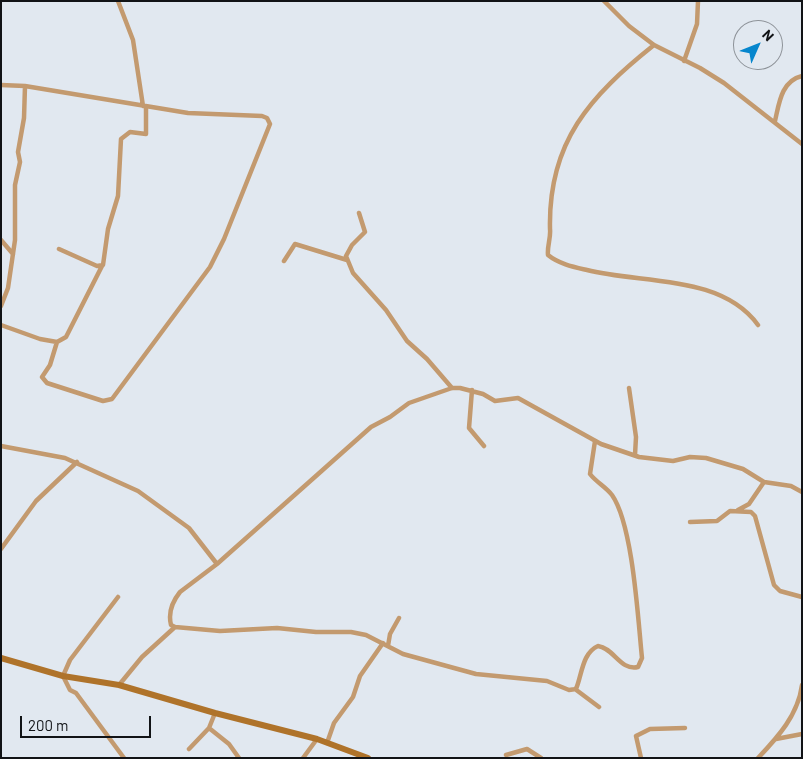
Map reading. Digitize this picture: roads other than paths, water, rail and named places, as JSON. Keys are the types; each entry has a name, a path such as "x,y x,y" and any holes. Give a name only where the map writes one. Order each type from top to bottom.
{"main road":[{"path":"1,658 63,676 119,685 214,713 317,739 368,758"}],"street":[{"path":"1,325 40,340 57,342 66,337 103,264 108,229 118,196 121,139 130,132 146,134 145,106 133,40 118,1"},
{"path":"604,1 629,26 654,45 724,82 802,144"},
{"path":"684,61 697,24 698,1"},
{"path":"654,45 598,94 563,148 552,185 548,255 571,266 595,273 706,290 749,313 758,325"},
{"path":"775,121 782,92 794,79 802,76"},
{"path":"1,85 25,86 188,113 262,116 267,118 270,124 231,223 210,266 112,399 103,402 44,380 42,377 50,365 57,342"},
{"path":"1,306 8,288 13,254 15,185 20,162 18,152 24,118 25,86"},
{"path":"359,213 365,232 347,254 347,260 359,281 386,310 408,341 428,359 452,388"},
{"path":"6,244 13,254"},
{"path":"284,261 295,244 347,260"},
{"path":"59,249 97,266 103,264"},
{"path":"599,707 575,689 569,690 547,682 476,674 403,654 366,635 351,632 316,632 277,628 220,631 174,627 171,626 170,616 176,598 371,427 390,417 409,403 452,388 472,390 495,401 518,398 595,441 639,457 673,461 690,457 706,458 743,469 764,482 791,486 802,492"},
{"path":"629,388 636,437 635,454"},
{"path":"472,390 469,428 484,446"},
{"path":"575,689 586,659 594,648 603,647 609,650 620,662 633,668 638,667 642,658 631,562 621,514 613,496 590,474 595,441"},
{"path":"1,446 65,458 124,484 169,512 189,528 217,564"},
{"path":"1,549 36,502 77,462"},
{"path":"737,511 749,504 764,482"},
{"path":"690,522 717,521 728,512 748,511 755,516 774,585 780,591 802,597"},
{"path":"118,597 70,660 63,676 70,690 81,700 124,758"},
{"path":"388,647 387,643 390,634 399,618"},
{"path":"119,685 142,657 174,627"},
{"path":"327,743 334,723 353,696 360,676 383,643"},
{"path":"758,758 776,739 794,715 802,686"},
{"path":"189,749 209,728 214,713"},
{"path":"209,728 229,744 238,758"},
{"path":"641,758 636,736 650,729 685,728"},
{"path":"776,739 802,734"},
{"path":"303,758 317,739"},
{"path":"506,755 527,749 542,758"}]}
